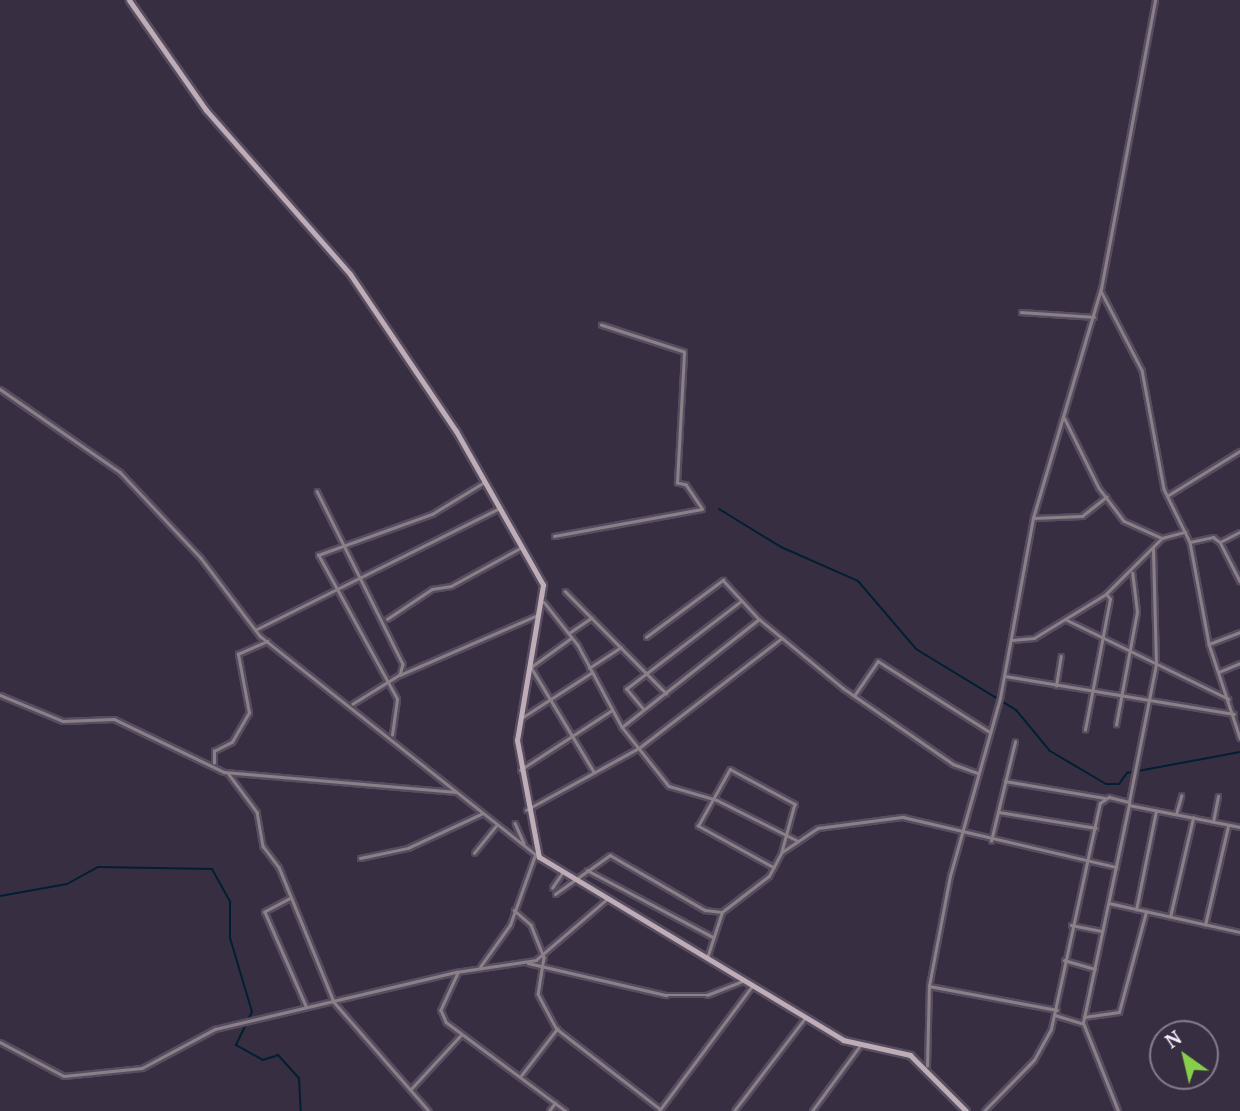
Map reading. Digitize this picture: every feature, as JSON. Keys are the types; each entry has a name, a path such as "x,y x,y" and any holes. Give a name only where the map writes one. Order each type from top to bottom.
{"street":[{"path":"129,0 206,110 349,274 485,481 543,585 544,602 519,719 520,770 537,856 514,910 480,967"},
{"path":"926,1066 929,986 962,834 1005,676 1033,518 1101,289 1155,0"},
{"path":"1101,289 1142,370 1167,496 1190,542 1209,644 1238,719 1240,738"},
{"path":"1021,312 1094,317"},
{"path":"554,536 702,509 686,485 677,483 684,352 601,325"},
{"path":"0,389 120,472 201,558 255,630 392,735 481,814 537,856 805,1018 859,1047 898,1051 926,1066 966,1111"},
{"path":"1064,417 1106,497 1128,524 1162,538"},
{"path":"1167,496 1240,451"},
{"path":"392,735 400,710 334,590 318,555 432,514 485,481"},
{"path":"317,491 401,651 400,675"},
{"path":"1033,518 1082,516 1106,497"},
{"path":"255,630 361,574 500,508"},
{"path":"1012,640 1034,638 1106,594 1132,573 1162,538 1185,532"},
{"path":"1220,542 1240,532"},
{"path":"1190,542 1213,537 1220,542 1240,580"},
{"path":"386,620 432,589 451,586 522,547"},
{"path":"1118,1111 1083,1023 1156,665 1153,549"},
{"path":"1116,725 1138,595 1132,573"},
{"path":"646,637 721,580 759,620 854,696 953,764 978,773"},
{"path":"565,591 666,693"},
{"path":"1085,730 1102,638 1106,594"},
{"path":"644,710 626,689 741,601"},
{"path":"544,602 572,637 622,727 676,792 711,800 798,841"},
{"path":"353,704 400,675 540,615"},
{"path":"569,633 591,618"},
{"path":"1064,618 1229,699"},
{"path":"622,727 759,620"},
{"path":"1209,644 1240,632"},
{"path":"531,666 572,637"},
{"path":"526,810 639,748 782,638"},
{"path":"214,764 214,751 232,742 250,713 237,654 267,641"},
{"path":"589,668 621,646"},
{"path":"1056,686 1061,656"},
{"path":"854,696 878,661 990,732"},
{"path":"1219,672 1240,663"},
{"path":"531,666 594,772"},
{"path":"519,719 591,673"},
{"path":"1005,676 1149,703 1234,714"},
{"path":"0,695 63,721 114,719 214,764 228,773 257,812 263,846 291,898 308,951 334,999 429,1111"},
{"path":"520,770 612,710"},
{"path":"991,841 1015,743"},
{"path":"706,958 722,912 774,868 782,852 795,804 732,769 711,800 698,826 774,868"},
{"path":"228,773 456,792"},
{"path":"1005,781 1106,798 1240,827"},
{"path":"1176,814 1181,796"},
{"path":"1213,822 1218,796"},
{"path":"984,1111 1034,1060 1055,1015 1071,925 1106,798"},
{"path":"1136,910 1156,810"},
{"path":"999,812 1096,828"},
{"path":"360,858 438,837 481,814"},
{"path":"782,852 816,828 875,816 948,825 962,834 1116,867"},
{"path":"1170,917 1193,818"},
{"path":"514,823 525,846"},
{"path":"474,853 497,825"},
{"path":"1205,925 1228,825"},
{"path":"555,894 577,880 600,856 620,857 705,909 722,912"},
{"path":"587,870 712,937"},
{"path":"552,888 563,872"},
{"path":"291,898 265,912 306,1006"},
{"path":"0,1042 64,1076 99,1074 149,1066 211,1031 458,971 528,963 544,957 607,899"},
{"path":"1109,902 1240,932"},
{"path":"514,910 531,925 544,957 545,967 538,995 557,1029 660,1110 753,985"},
{"path":"1084,1017 1119,1012 1146,912"},
{"path":"1071,925 1103,931"},
{"path":"1063,960 1095,969"},
{"path":"528,963 677,996 707,995 745,981"},
{"path":"1061,977 1070,963"},
{"path":"458,971 441,1013 461,1035 566,1111"},
{"path":"929,986 1056,1010"},
{"path":"1055,1015 1083,1023"},
{"path":"733,1111 805,1018"},
{"path":"520,1077 557,1029"},
{"path":"410,1090 461,1035"},
{"path":"812,1111 859,1047"},
{"path":"549,1111 555,1103"}],"waterway":[{"path":"719,509 781,547 858,581 916,649 1016,710 1050,751 1106,784 1119,784 1127,773 1240,752"},
{"path":"0,896 67,884 98,867 212,869 230,902 230,938 252,1012 236,1045 263,1060 278,1055 299,1078 301,1111"}]}
